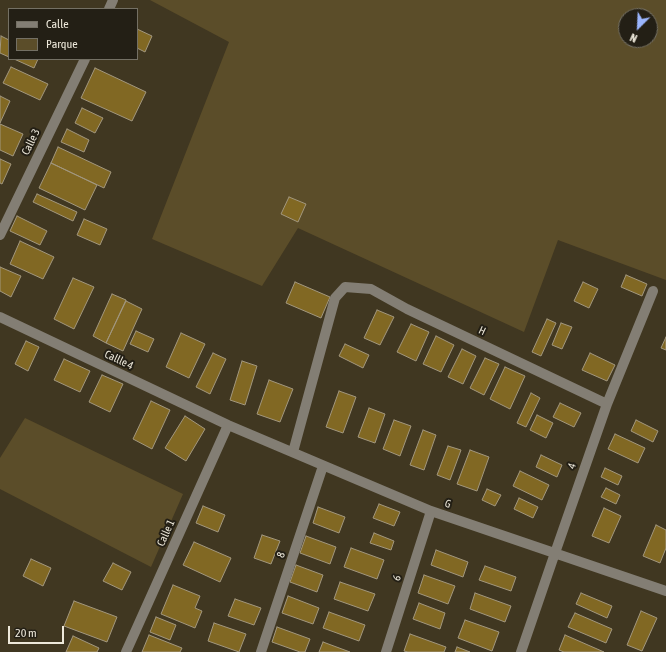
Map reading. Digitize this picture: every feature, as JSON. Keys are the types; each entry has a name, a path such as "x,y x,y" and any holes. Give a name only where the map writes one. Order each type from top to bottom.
{"street":[{"name":"Calle 3","path":"0,235 84,60"},
{"name":"H","path":"292,452 335,298 345,287 371,289 407,309 607,404"},
{"name":"4","path":"521,652 554,553 607,404 653,291"},
{"name":"Callle 4","path":"0,317 228,425"},
{"name":"G","path":"228,425 431,511 666,591"},
{"name":"Calle 1","path":"126,652 228,425"},
{"name":"8","path":"261,652 324,466"},
{"name":"6","path":"386,652 431,511"}],"green space":[{"path":"150,0 666,0 666,280 558,240 524,332 298,228 262,286 152,239 229,42"},
{"path":"25,418 183,494 151,567 0,489 0,458"}],"building":[{"path":"138,29 152,36 145,52 138,48"},
{"path":"1,36 8,40 8,57 0,53"},
{"path":"16,60 38,60 34,68"},
{"path":"11,67 48,84 40,100 3,83"},
{"path":"95,68 146,92 132,121 81,98"},
{"path":"0,96 10,101 0,123"},
{"path":"82,108 103,118 95,133 75,123"},
{"path":"0,124 23,134 13,156 0,150"},
{"path":"67,129 89,140 84,152 61,142"},
{"path":"58,147 111,172 104,188 51,163"},
{"path":"0,159 11,164 2,184 0,183"},
{"path":"51,163 97,185 85,210 39,188"},
{"path":"37,194 77,212 73,221 33,202"},
{"path":"289,197 306,204 298,222 281,214"},
{"path":"17,216 47,231 40,245 10,231"},
{"path":"84,219 107,229 100,245 77,235"},
{"path":"20,241 54,257 43,279 10,264"},
{"path":"0,267 21,276 11,297 0,291"},
{"path":"626,275 647,284 642,296 621,287"},
{"path":"73,278 94,287 74,329 54,319"},
{"path":"295,282 330,297 321,318 286,303"},
{"path":"583,282 598,289 589,308 574,301"},
{"path":"112,294 126,300 106,343 93,336"},
{"path":"126,301 142,309 123,351 106,343"},
{"path":"377,310 394,317 380,345 364,338"},
{"path":"547,319 556,323 541,356 532,352"},
{"path":"561,323 572,327 562,349 552,345"},
{"path":"411,324 429,332 416,361 397,352"},
{"path":"136,331 154,339 148,352 130,344"},
{"path":"181,333 205,344 189,378 166,367"},
{"path":"436,336 454,345 441,372 423,364"},
{"path":"666,337 666,350 661,348"},
{"path":"26,341 39,347 28,371 15,364"},
{"path":"345,344 369,355 363,368 339,356"},
{"path":"462,349 476,356 463,384 448,377"},
{"path":"213,353 226,359 210,394 196,387"},
{"path":"590,353 615,365 607,381 582,370"},
{"path":"485,358 499,364 484,395 470,388"},
{"path":"64,359 90,371 80,392 54,380"},
{"path":"242,361 257,366 245,405 230,400"},
{"path":"505,367 525,376 510,409 490,399"},
{"path":"102,375 123,384 110,412 89,402"},
{"path":"269,380 293,389 280,422 257,414"},
{"path":"339,391 356,397 343,433 326,427"},
{"path":"531,393 540,398 526,427 517,423"},
{"path":"151,401 170,410 152,449 133,439"},
{"path":"560,403 581,413 574,427 553,417"},
{"path":"369,408 385,414 375,443 358,437"},
{"path":"537,415 553,423 546,438 530,430"},
{"path":"185,416 205,429 186,461 165,448"},
{"path":"394,420 411,426 400,456 383,449"},
{"path":"636,420 658,431 653,442 631,431"},
{"path":"423,430 436,435 424,470 410,465"},
{"path":"615,434 645,448 638,463 608,449"},
{"path":"448,446 461,450 450,480 437,475"},
{"path":"470,450 489,457 477,491 457,484"},
{"path":"541,455 562,465 557,477 536,467"},
{"path":"605,468 622,476 618,485 601,477"},
{"path":"520,471 549,485 542,500 513,486"},
{"path":"606,488 620,495 616,504 601,497"},
{"path":"487,489 501,495 495,506 482,500"},
{"path":"519,498 538,507 533,518 514,509"},
{"path":"379,504 400,512 394,526 373,518"},
{"path":"203,506 225,515 218,532 196,523"},
{"path":"318,507 345,517 339,533 313,523"},
{"path":"604,508 621,516 609,543 592,536"},
{"path":"656,525 666,530 666,548 660,563 643,556"},
{"path":"374,533 394,541 391,550 370,543"},
{"path":"262,535 280,541 271,564 254,558"},
{"path":"306,536 336,547 330,564 300,553"},
{"path":"194,542 231,558 220,582 183,565"},
{"path":"351,548 384,560 377,579 344,567"},
{"path":"436,550 468,562 463,577 431,565"},
{"path":"31,559 51,568 43,586 23,576"},
{"path":"113,563 131,572 122,590 103,581"},
{"path":"296,565 323,575 317,592 290,582"},
{"path":"485,566 516,577 511,591 479,580"},
{"path":"424,575 455,586 448,604 418,593"},
{"path":"340,582 375,594 368,611 334,599"},
{"path":"173,585 200,596 195,608 202,611 195,628 161,614"},
{"path":"475,593 511,606 505,622 470,609"},
{"path":"581,593 612,606 607,618 576,604"},
{"path":"288,596 319,608 313,624 282,613"},
{"path":"235,599 261,608 254,625 228,616"},
{"path":"74,601 117,617 107,642 64,626"},
{"path":"419,603 445,613 440,629 413,619"},
{"path":"641,611 657,618 642,651 627,645"},
{"path":"329,612 365,625 359,641 323,628"},
{"path":"575,613 612,629 606,643 568,627"},
{"path":"156,617 176,625 170,640 150,632"},
{"path":"465,620 499,632 492,651 458,638"},
{"path":"214,623 246,634 239,652 208,641"},
{"path":"277,627 310,639 305,652 300,652 272,642"},
{"path":"410,634 446,647 444,652 404,651"},
{"path":"149,635 182,648 180,652 142,652"},
{"path":"565,635 604,652 564,652 559,650"},
{"path":"73,636 99,648 97,652 66,652"},
{"path":"323,642 350,652 319,652"},
{"path":"457,647 470,652 455,652"}]}
